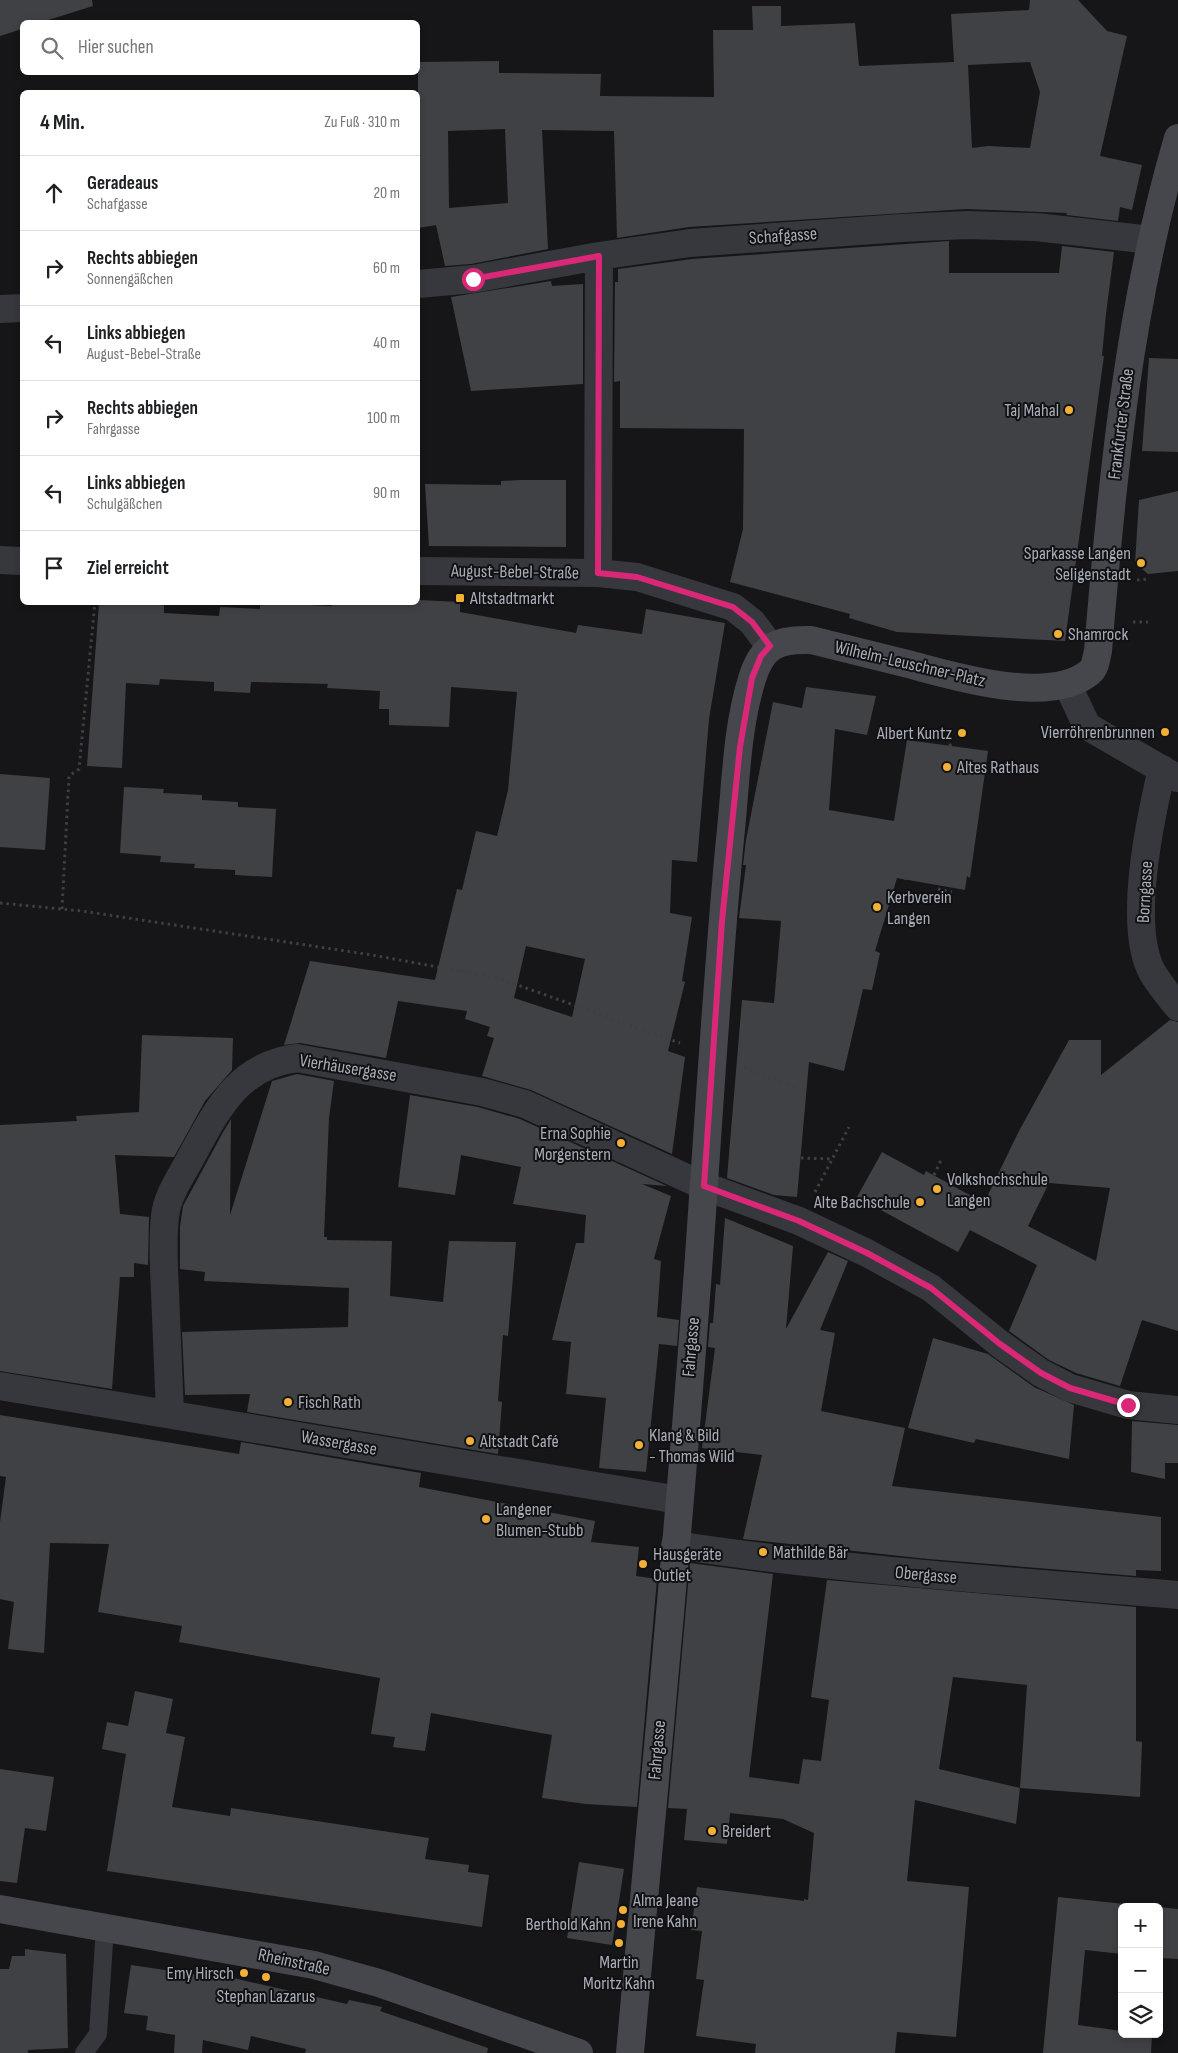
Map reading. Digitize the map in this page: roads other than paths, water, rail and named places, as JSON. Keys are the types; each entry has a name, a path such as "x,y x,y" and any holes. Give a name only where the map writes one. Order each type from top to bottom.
{"main road":[{"name":"Frankfurter Straße","path":"1059,685 1090,672 1094,667 1098,651 1121,413 1135,320 1151,240 1178,138"},
{"name":"Wilhelm-Leuschner-Platz","path":"770,646 790,639 811,640 971,680 1019,687 1059,685"},
{"name":"Fahrgasse","path":"630,2053 679,1500 704,1186 712,1054 740,747 752,678 761,656 770,646"},
{"name":"Rheinstraße","path":"0,1909 314,1965 380,1983 578,2053"}],"street":[{"name":"Schafgasse","path":"420,284 473,279 599,256 690,243 967,225 1036,227 1151,240"},
{"path":"598,573 599,256"},
{"path":"0,309 20,308"},
{"path":"0,560 20,561"},
{"name":"August-Bebel-Straße","path":"420,571 598,573 637,577 733,607 752,622 770,646"},
{"path":"1059,685 1087,726 1170,774"},
{"name":"Borngasse","path":"1170,774 1155,801 1140,904 1142,932 1151,969 1178,1007"},
{"name":"Vierhäusergasse","path":"170,1414 164,1245 165,1215 171,1195 222,1102 240,1084 263,1068 297,1058 503,1096 525,1104 704,1186 799,1221 867,1253 931,1288 1000,1344 1041,1373 1070,1388 1128,1405 1178,1410"},
{"name":"Wassergasse","path":"0,1386 679,1500"},
{"name":"Obergasse","path":"675,1545 741,1555 933,1576 1178,1595"}],"lane":[{"path":"84,2053 98,2034 105,1927"}],"place":[{"name":"Taj Mahal","path":"1069,410"},
{"name":"Sparkasse Langen Seligenstadt","path":"1141,563"},
{"name":"Altstadtmarkt","path":"460,598"},
{"name":"Shamrock","path":"1058,634"},
{"name":"Vierröhrenbrunnen","path":"1165,732"},
{"name":"Albert Kuntz","path":"962,733"},
{"name":"Altes Rathaus","path":"947,767"},
{"name":"Kerbverein Langen","path":"877,907"},
{"name":"Erna Sophie Morgenstern","path":"621,1143"},
{"name":"Volkshochschule Langen","path":"937,1189"},
{"name":"Alte Bachschule","path":"920,1202"},
{"name":"Fisch Rath","path":"288,1402"},
{"name":"Altstadt Café","path":"470,1441"},
{"name":"Klang & Bild - Thomas Wild","path":"639,1445"},
{"name":"Langener Blumen-Stubb","path":"486,1519"},
{"name":"Mathilde Bär","path":"763,1552"},
{"name":"Hausgeräte Outlet","path":"643,1564"},
{"name":"Breidert","path":"712,1831"},
{"name":"Alma Jeane Irene Kahn","path":"623,1910"},
{"name":"Berthold Kahn","path":"621,1924"},
{"name":"Martin Moritz Kahn","path":"619,1943"},
{"name":"Emy Hirsch","path":"244,1973"},
{"name":"Stephan Lazarus","path":"266,1977"}]}
